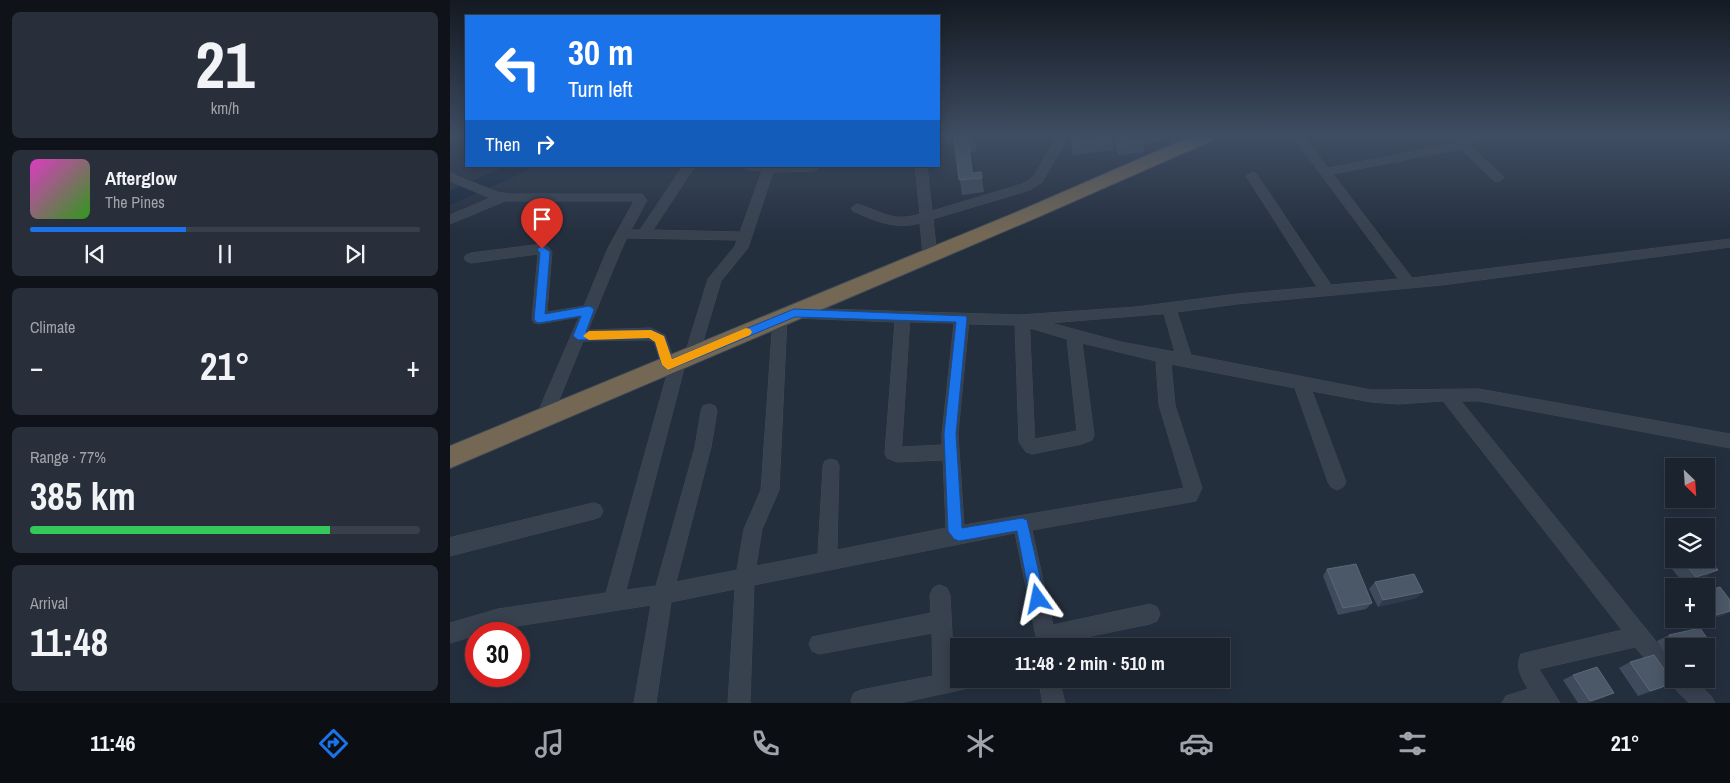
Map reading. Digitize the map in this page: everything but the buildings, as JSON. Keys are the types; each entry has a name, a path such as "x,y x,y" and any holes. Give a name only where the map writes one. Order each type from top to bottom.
{"highway":[{"path":"450,456 930,256 1119,169"}],"street":[{"path":"643,235 687,169"},
{"path":"613,602 680,360 715,279 738,253 746,236 768,169 772,169"},
{"path":"922,169 930,256"},
{"path":"857,208 883,220 908,222 1032,184 1044,169"},
{"path":"1324,169 1408,283"},
{"path":"1326,172 1343,169"},
{"path":"1488,169 1498,178"},
{"path":"1252,176 1327,291"},
{"path":"453,178 498,196 638,197 640,202 622,234 544,417"},
{"path":"450,220 498,196"},
{"path":"622,234 746,236"},
{"path":"739,703 745,579 751,533 767,501 770,490 787,316 1020,320 1136,312 1408,283 1730,243"},
{"path":"471,258 542,249 545,252 539,319 589,310"},
{"path":"1169,308 1185,361"},
{"path":"902,317 894,452 897,455 951,452"},
{"path":"959,534 955,531 950,434 962,318"},
{"path":"1020,320 1027,442 1032,447 1082,438 1086,435 1074,336"},
{"path":"1020,320 1074,336 1163,357 1381,397 1462,394 1488,397 1730,441"},
{"path":"578,336 651,334 660,339 680,360"},
{"path":"450,633 498,620 745,579 959,534 1190,495 1193,488 1167,405 1163,357"},
{"path":"1301,383 1337,482"},
{"path":"1447,395 1638,636 1665,665"},
{"path":"645,703 663,594 703,447 709,410"},
{"path":"827,562 831,466"},
{"path":"450,547 594,511"},
{"path":"1022,524 1046,638"},
{"path":"940,595 944,684"},
{"path":"1058,638 1150,614"},
{"path":"819,644 941,622"},
{"path":"1513,703 1547,699 1528,669 1528,661 1638,636"},
{"path":"861,700 950,683"},
{"path":"1051,688 1054,703"},
{"path":"1688,688 1704,703"}],"waterway":[{"path":"450,199 516,169"}],"slow traffic":[{"path":"589,336 651,334 657,336 662,343 668,365 746,332"}],"route":[{"path":"542,249 545,252 539,319 589,310 578,336 651,334 660,339 668,365 794,313 962,318 950,434 955,531 962,534 1022,524 1038,599"}]}
